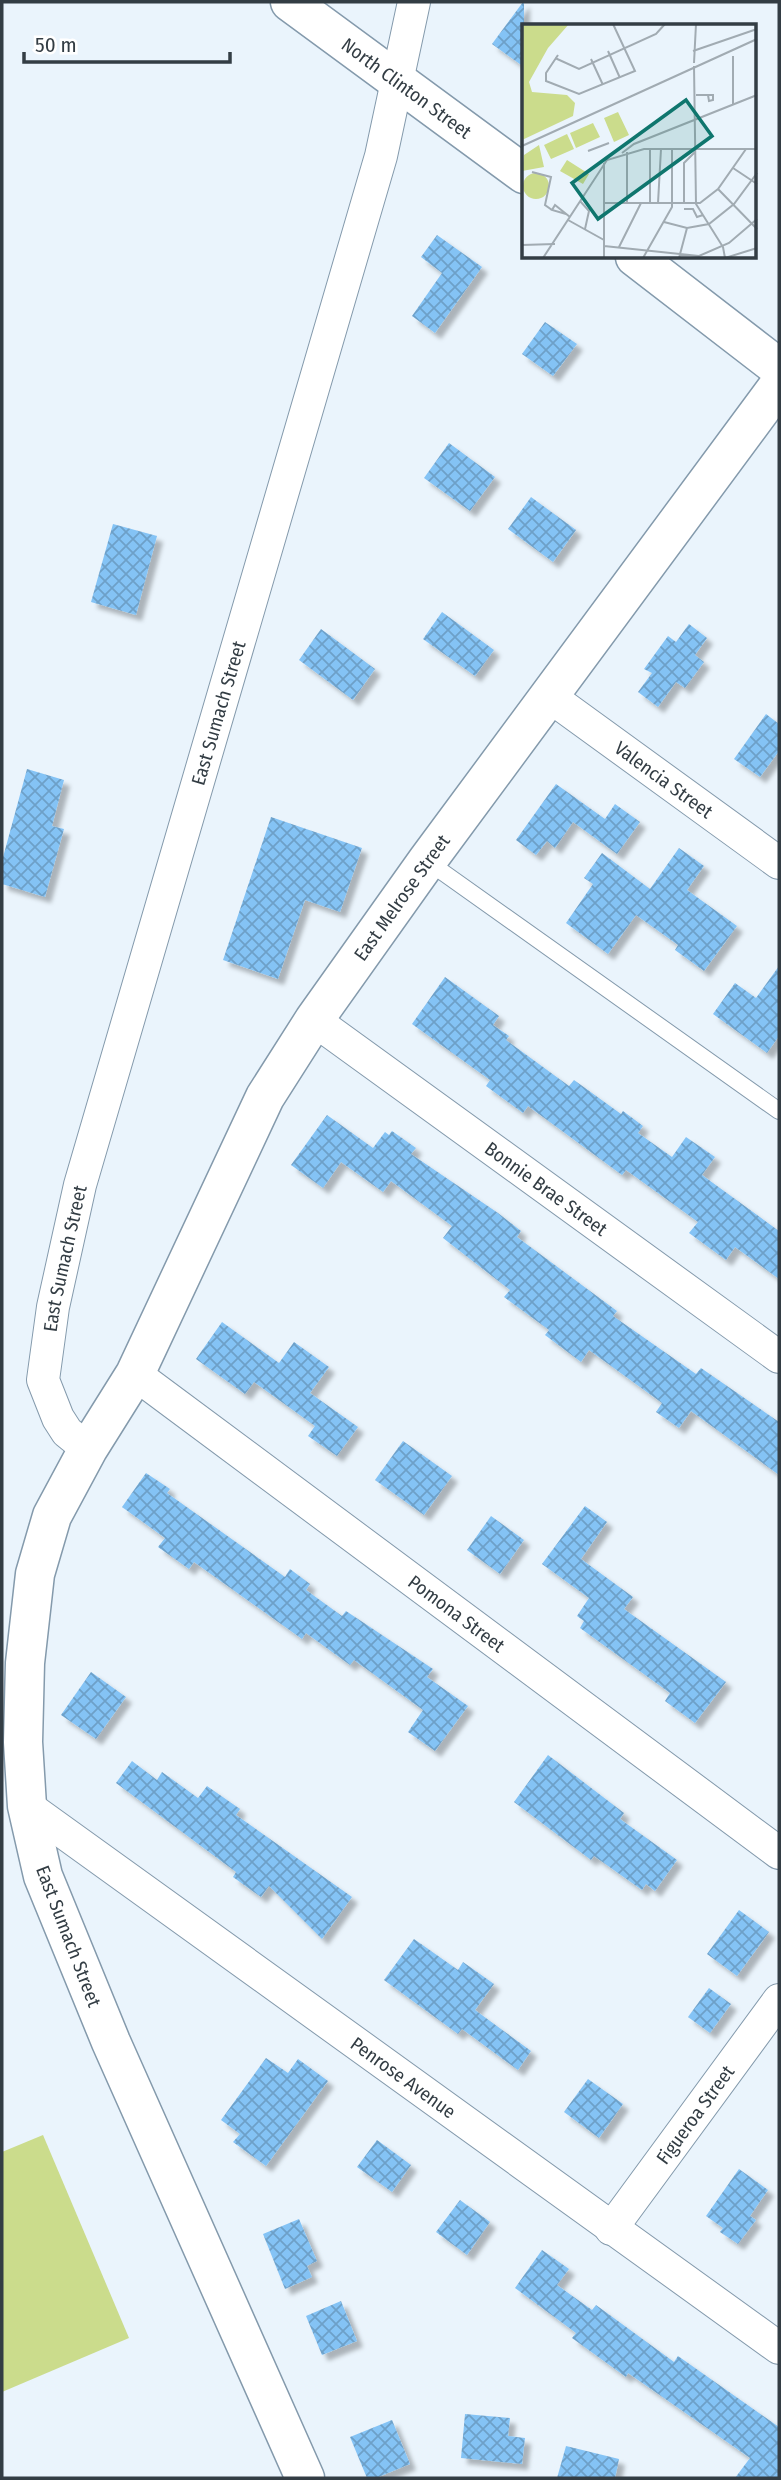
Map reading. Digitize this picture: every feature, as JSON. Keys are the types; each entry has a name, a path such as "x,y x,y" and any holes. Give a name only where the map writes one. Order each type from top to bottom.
{"street":[{"name":"North Clinton Street","path":"290,2 522,173"},
{"name":"East Sumach Street","path":"305,2478 43,1876 22,1782 25,1663 35,1574 52,1516 88,1449 67,1432 58,1418 43,1380 53,1307 77,1198 381,156 414,2"},
{"path":"638,259 779,368"},
{"name":"East Melrose Street","path":"88,1449 135,1374 265,1097 314,1020 779,385"},
{"name":"Valencia Street","path":"549,696 779,863"},
{"name":"Bonnie Brae Street","path":"314,1020 779,1357"},
{"name":"Pomona Street","path":"135,1374 779,1853"},
{"name":"Penrose Avenue","path":"22,1782 611,2229 779,2348"},
{"name":"Figueroa Street","path":"611,2229 779,2000"}],"lane":[{"path":"428,861 779,1111"}],"green space":[{"path":"43,2135 129,2338 2,2392 2,2152"}],"building":[{"path":"523,2 524,2 522,66 492,44"},
{"path":"437,235 482,267 435,333 412,316 442,273 421,257"},
{"path":"545,322 577,344 553,376 522,354"},
{"path":"449,443 495,477 470,511 424,478"},
{"path":"531,497 576,530 553,562 508,529"},
{"path":"113,524 157,536 136,615 91,602"},
{"path":"442,612 494,650 475,676 423,639"},
{"path":"689,624 707,638 695,655 704,662 685,688 676,682 658,707 638,692 652,673 644,669 668,636 676,642"},
{"path":"321,629 375,669 353,700 299,660"},
{"path":"766,714 779,724 779,751 760,777 734,759"},
{"path":"27,769 64,780 52,826 64,829 45,897 2,884 2,861"},
{"path":"556,784 605,819 615,804 640,822 617,854 573,822 555,848 547,841 536,855 516,840"},
{"path":"271,817 362,848 340,912 305,900 278,979 223,960"},
{"path":"679,848 704,866 687,890 737,926 704,971 675,950 678,945 636,915 608,954 566,923 593,884 584,878 602,853 650,889"},
{"path":"779,966 779,1036 767,1053 713,1014 735,983 756,998"},
{"path":"445,977 499,1016 493,1025 509,1036 506,1040 569,1086 574,1080 621,1114 623,1111 643,1126 638,1133 672,1157 686,1137 715,1157 702,1175 779,1231 779,1279 735,1247 726,1260 689,1233 698,1222 626,1170 622,1175 528,1106 523,1113 486,1086 490,1080 412,1024"},
{"path":"327,1115 373,1148 385,1132 389,1135 392,1131 416,1148 411,1154 498,1213 521,1231 517,1237 617,1311 613,1316 696,1374 701,1368 779,1422 779,1475 691,1411 679,1428 656,1412 662,1403 589,1350 581,1362 545,1335 549,1330 504,1297 510,1290 443,1238 452,1226 391,1181 383,1192 341,1162 323,1188 291,1165"},
{"path":"222,1322 279,1363 294,1342 329,1367 310,1393 358,1427 337,1456 308,1436 315,1426 254,1382 245,1394 196,1359"},
{"path":"403,1441 452,1476 424,1515 375,1480"},
{"path":"146,1473 170,1489 167,1493 285,1577 290,1569 310,1584 306,1590 342,1616 346,1611 433,1669 427,1677 468,1706 435,1751 408,1732 423,1710 354,1660 350,1665 306,1633 302,1639 194,1562 189,1569 158,1547 165,1538 122,1507"},
{"path":"585,1506 607,1522 581,1559 633,1597 624,1609 726,1682 695,1723 665,1701 670,1693 580,1628 584,1621 577,1616 589,1598 542,1564"},
{"path":"491,1516 524,1540 500,1574 467,1550"},
{"path":"91,1672 126,1697 96,1739 61,1715"},
{"path":"548,1755 624,1813 620,1819 677,1860 655,1891 646,1884 642,1890 594,1856 591,1860 514,1802"},
{"path":"132,1761 157,1780 162,1772 198,1798 207,1786 240,1809 236,1815 352,1897 322,1939 269,1886 261,1897 233,1877 236,1872 116,1783"},
{"path":"739,1910 769,1932 737,1976 707,1954"},
{"path":"414,1939 458,1970 463,1962 494,1984 475,2010 531,2051 518,2070 462,2029 458,2034 384,1980"},
{"path":"709,1988 731,2004 710,2033 688,2017"},
{"path":"266,2058 288,2073 298,2059 328,2081 266,2166 233,2142 240,2134 221,2120"},
{"path":"588,2079 623,2104 599,2138 564,2112"},
{"path":"377,2140 411,2165 392,2192 357,2167"},
{"path":"739,2169 768,2190 750,2216 756,2220 738,2244 720,2232 723,2228 706,2216"},
{"path":"460,2200 490,2222 467,2255 436,2232"},
{"path":"299,2219 317,2261 307,2266 312,2277 285,2289 263,2234"},
{"path":"542,2250 569,2269 557,2285 592,2310 596,2305 674,2362 678,2356 779,2427 779,2478 735,2478 750,2458 628,2373 626,2377 572,2338 576,2333 515,2288"},
{"path":"341,2301 357,2341 322,2355 306,2316"},
{"path":"465,2414 510,2418 508,2436 525,2438 522,2464 461,2458"},
{"path":"392,2420 410,2464 376,2478 367,2478 350,2437"},
{"path":"566,2446 619,2459 615,2478 557,2478"}]}
